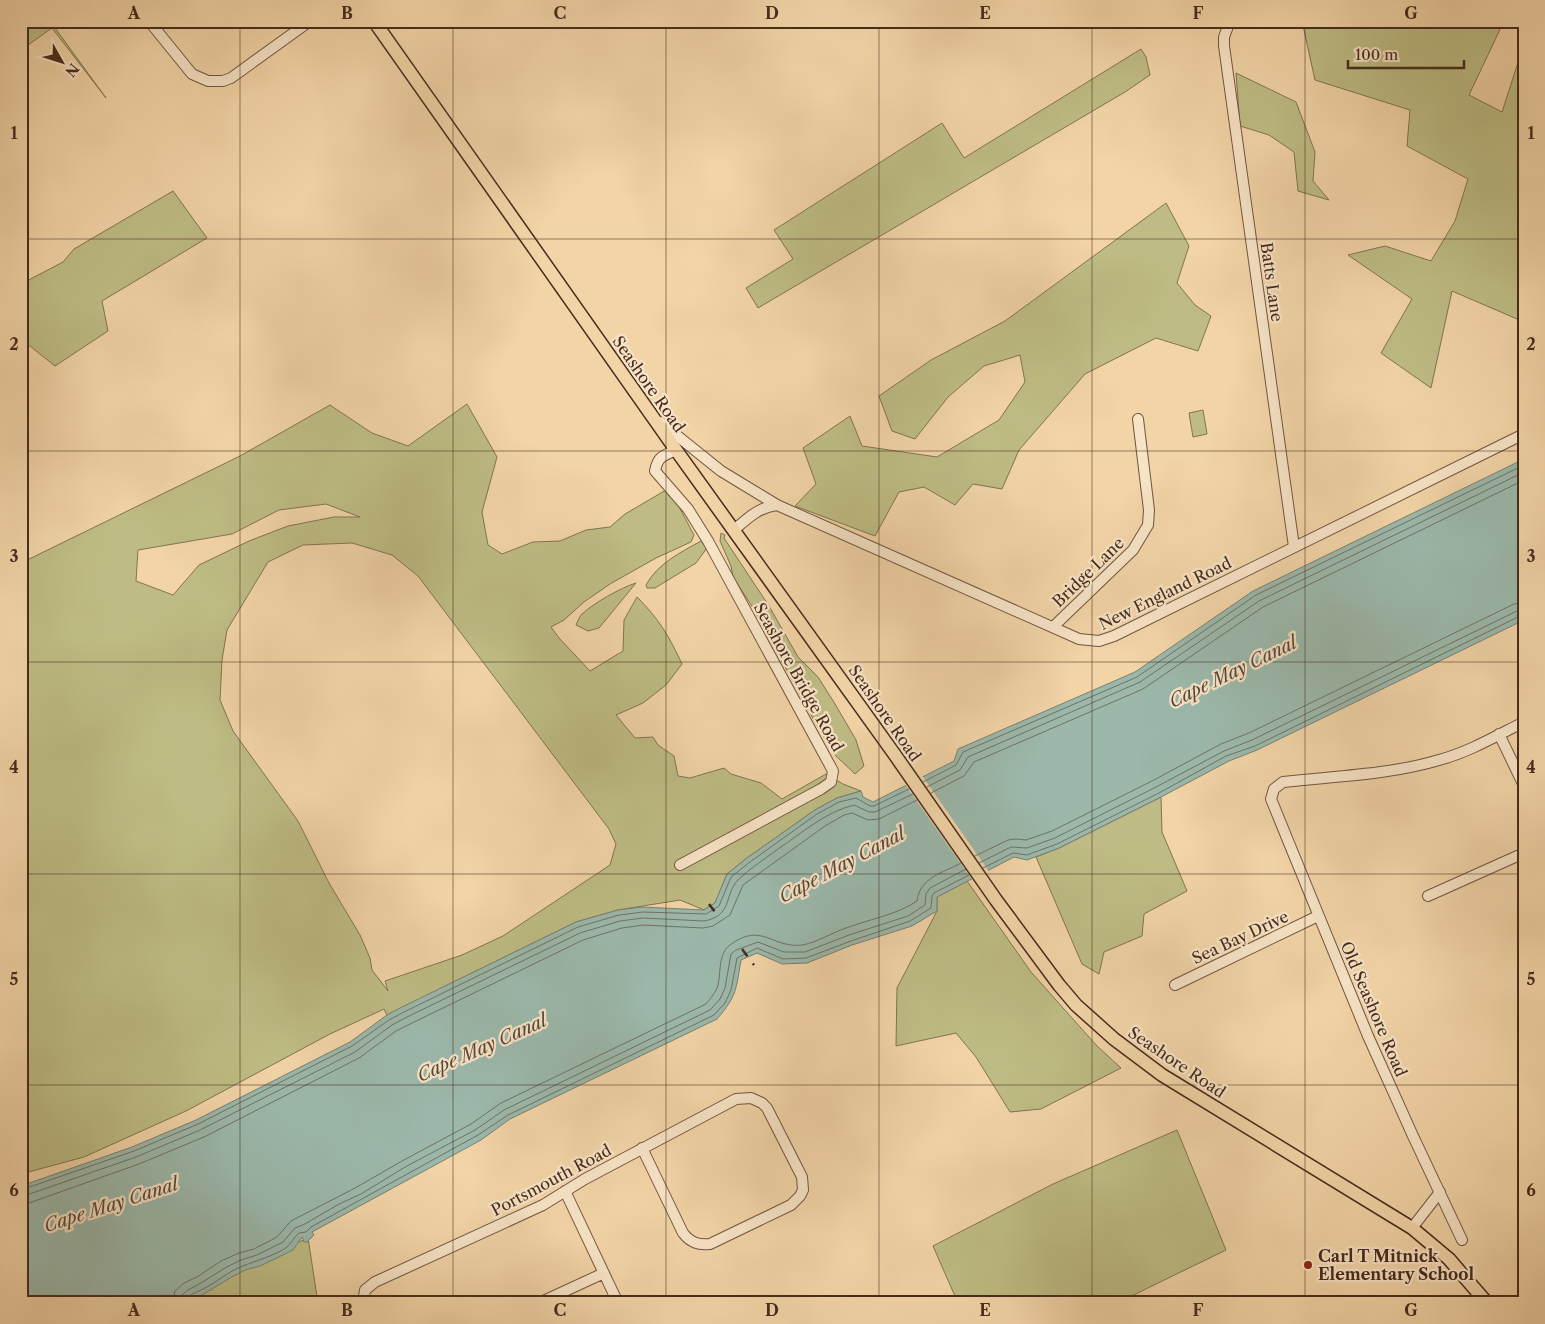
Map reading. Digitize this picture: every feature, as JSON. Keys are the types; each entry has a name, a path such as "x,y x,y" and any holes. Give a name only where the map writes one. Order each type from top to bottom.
{"main road":[{"name":"Seashore Road","path":"374,21 996,900 1076,1005 1114,1039 1162,1075 1412,1228 1449,1259 1487,1303"}],"street":[{"path":"149,21 192,74 200,79 215,82 231,78 310,21"},
{"name":"Batts Lane","path":"1230,21 1224,36 1224,46 1294,547"},
{"name":"New England Road","path":"654,418 721,471 778,505 1079,639 1089,641 1108,639 1524,434"},
{"name":"Bridge Lane","path":"1053,627 1133,550 1148,525 1149,510 1138,419"},
{"name":"Seashore Bridge Road","path":"676,450 661,457 657,462 655,471 688,509 708,541 833,771 832,782 821,789 680,865"},
{"path":"734,530 758,510 778,505"},
{"path":"1524,722 1499,734 1524,786"},
{"name":"Old Seashore Road","path":"1462,1240 1368,1036 1272,805 1272,793 1283,782 1424,765 1458,754 1499,734"},
{"path":"1428,896 1524,853"},
{"name":"Sea Bay Drive","path":"1175,985 1318,916"},
{"name":"Portsmouth Road","path":"363,1303 365,1290 375,1282 543,1205 642,1148 736,1099 751,1098 762,1103 767,1108 802,1177 802,1190 800,1196 791,1205 710,1244 697,1244 685,1236 642,1148"},
{"path":"565,1192 618,1303"},
{"path":"1412,1228 1440,1192"},
{"path":"539,1303 604,1273"}],"shaded area":[{"path":"21,21 50,21 106,98 52,28 21,50"},
{"path":"1302,21 1504,21 1469,95 1502,112 1524,44 1524,322 1452,291 1431,388 1381,353 1412,299 1348,255 1385,246 1431,261 1455,221 1468,179 1407,146 1410,110 1315,80"},
{"path":"1141,49 1146,57 1150,75 1125,92 758,308 746,288 793,259 774,230 942,123 964,158"},
{"path":"1236,73 1296,102 1315,152 1313,181 1329,200 1298,191 1294,152 1269,135 1240,126"},
{"path":"173,191 207,238 102,301 108,331 55,366 21,339 21,284 63,262 74,249"},
{"path":"1166,203 1189,246 1177,283 1195,305 1211,316 1198,351 1156,338 1085,374 1019,450 1002,489 973,484 955,505 924,487 899,492 875,536 795,506 816,484 803,448 850,416 862,446 937,457 999,420 1025,382 1020,355 984,366 948,397 915,439 892,431 879,396 931,360 1005,321"},
{"path":"467,404 497,457 482,512 488,545 502,554 533,542 560,541 586,530 610,527 625,514 666,490 677,503 694,535 691,542 656,558 610,584 584,602 564,620 551,627 590,671 623,651 624,620 637,597 657,620 668,636 682,664 666,685 643,703 616,715 635,738 653,737 658,745 674,756 678,776 690,778 724,768 731,774 761,783 782,799 826,774 843,784 861,791 837,798 815,810 747,858 727,874 715,903 704,910 680,900 618,910 576,922 387,1015 384,1009 330,1034 186,1111 84,1157 21,1174 21,563 240,456 330,405 372,433 408,446","holes":["326,504 360,517 334,517 288,526 249,541 199,565 173,595 136,581 138,550 232,534 279,510","352,543 392,555 418,576 609,829 616,844 610,865 503,936 462,955 385,981 388,991 372,970 370,958 360,935 329,883 298,821 233,731 220,700 222,660 227,630 268,562 303,545"]},
{"path":"1203,410 1207,434 1193,437 1189,413"},
{"path":"721,533 725,535 724,538 769,606 798,657 818,677 856,740 864,766 855,774 836,756 816,724 755,611 733,577 731,566 720,541"},
{"path":"701,541 707,548 696,563 655,588 647,588 646,585 656,571 678,554"},
{"path":"636,583 599,628 588,631 576,625 581,615 593,605 615,592"},
{"path":"1161,797 1162,832 1187,891 1144,914 1142,936 1104,952 1099,974 1082,964 1036,857 1059,848"},
{"path":"967,881 1031,972 1097,1046 1121,1068 1041,1109 1010,1112 976,1057 956,1033 896,1046 897,988 937,911 937,897"},
{"path":"1177,1130 1226,1250 1117,1303 958,1303 933,1246 1053,1184"},
{"path":"308,1238 318,1303 188,1303 222,1276"}],"water":[{"name":"Cape May Canal","path":"1524,459 1524,620 1257,750 1229,761 1059,848 1027,860 1014,857 937,897 937,911 912,926 852,945 807,963 782,964 757,953 741,960 735,992 717,1019 510,1119 481,1140 312,1232 314,1235 307,1242 304,1242 302,1237 293,1250 260,1266 245,1270 189,1303 21,1303 21,1186 132,1147 196,1120 350,1042 387,1015 400,1008 576,922 618,910 642,907 704,910 715,903 727,874 815,810 837,798 861,791 863,797 873,802 954,761 958,749 1135,672 1253,591"}],"pier":[{"path":"921,774 990,873 973,881 904,783"}],"railway":[{"path":"709,904 715,912"},
{"path":"742,949 754,965"}],"place":[{"name":"Carl T Mitnick Elementary School","path":"1308,1265"}]}
